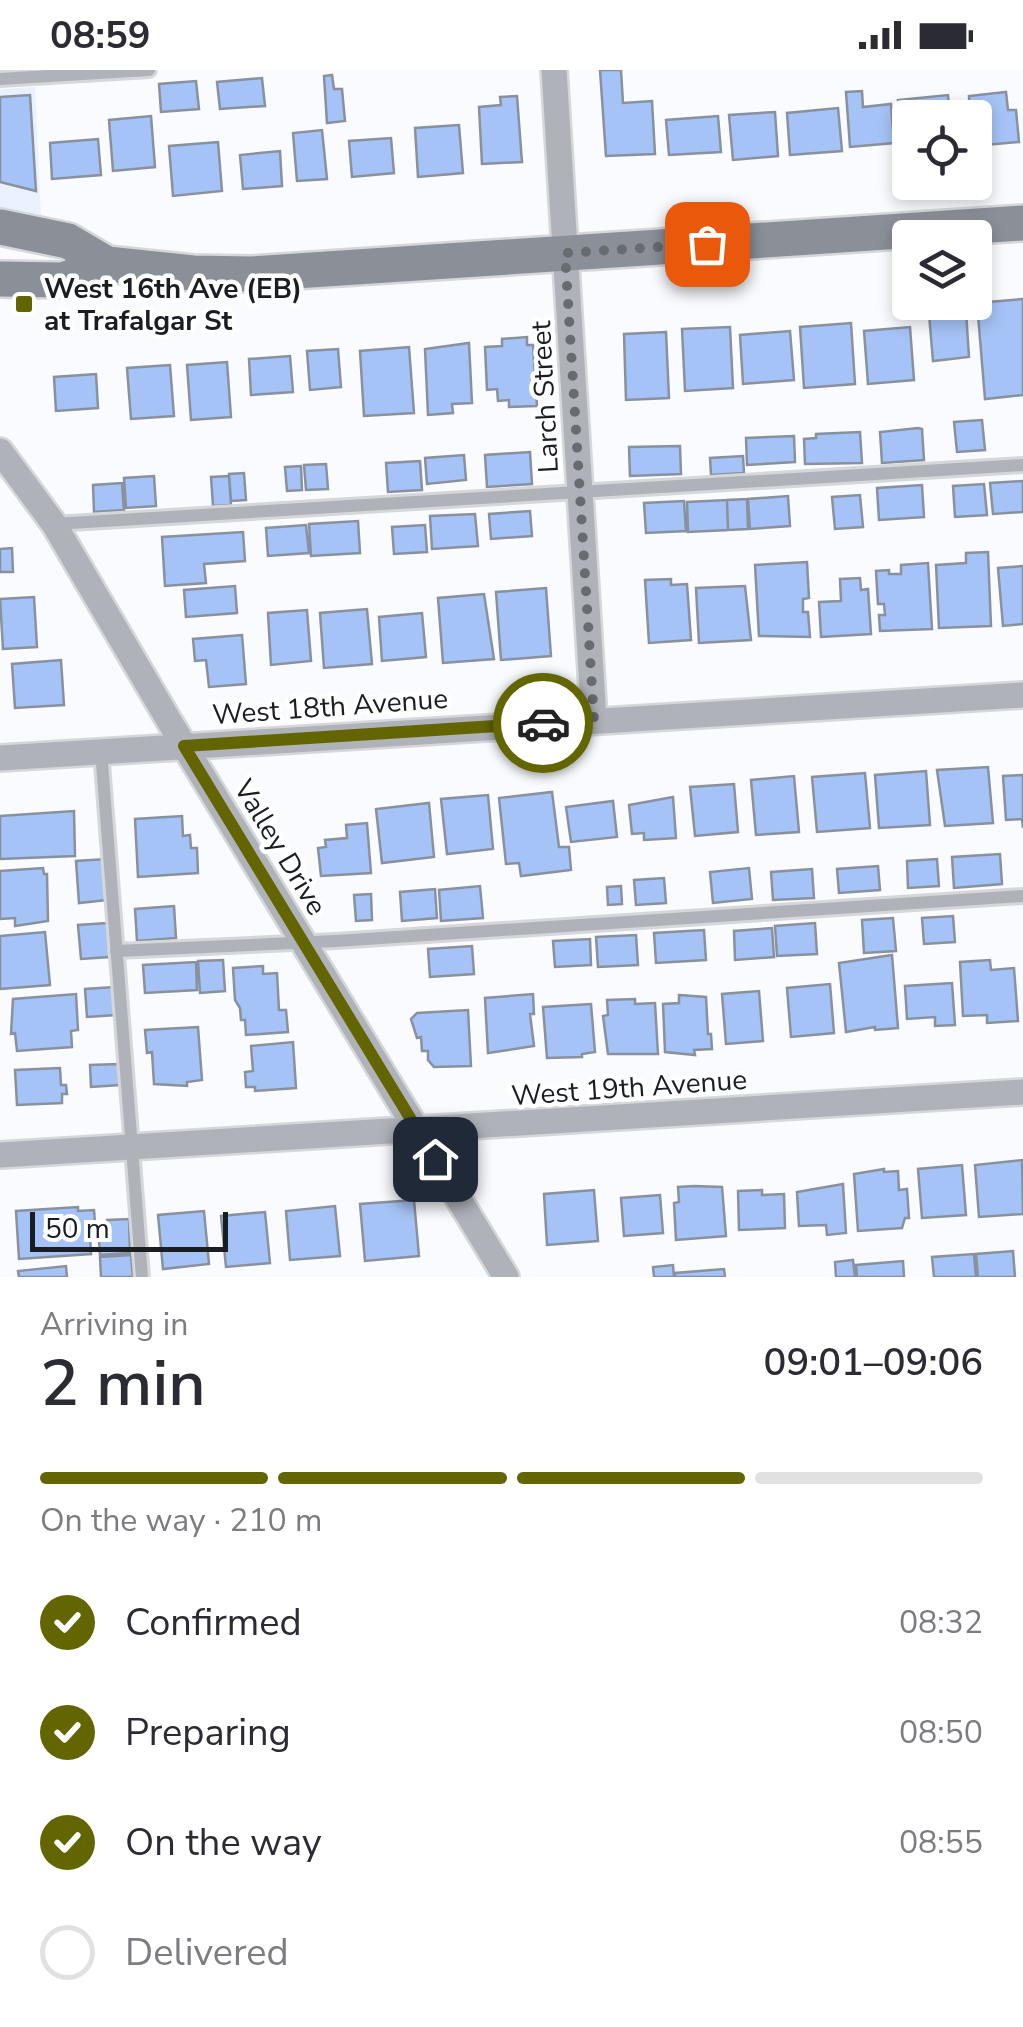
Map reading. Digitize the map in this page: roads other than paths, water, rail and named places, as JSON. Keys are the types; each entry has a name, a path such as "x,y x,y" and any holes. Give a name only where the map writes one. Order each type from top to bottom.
{"main road":[{"path":"0,226 68,241 108,264 250,274 1023,223"},
{"path":"0,278 63,280 108,264"}],"street":[{"name":"Larch Street","path":"554,70 594,720"},
{"name":"Valley Drive","path":"0,451 54,524 506,1277"},
{"name":"West 18th Avenue","path":"0,758 1023,694"},
{"name":"West 19th Avenue","path":"0,1155 1023,1092"}],"lane":[{"path":"0,79 149,70"},
{"path":"54,524 1023,465"},
{"path":"100,751 142,1277"},
{"path":"116,951 1023,896"}],"place":[{"name":"West 16th Ave (EB) at Trafalgar St","path":"24,304"}]}
